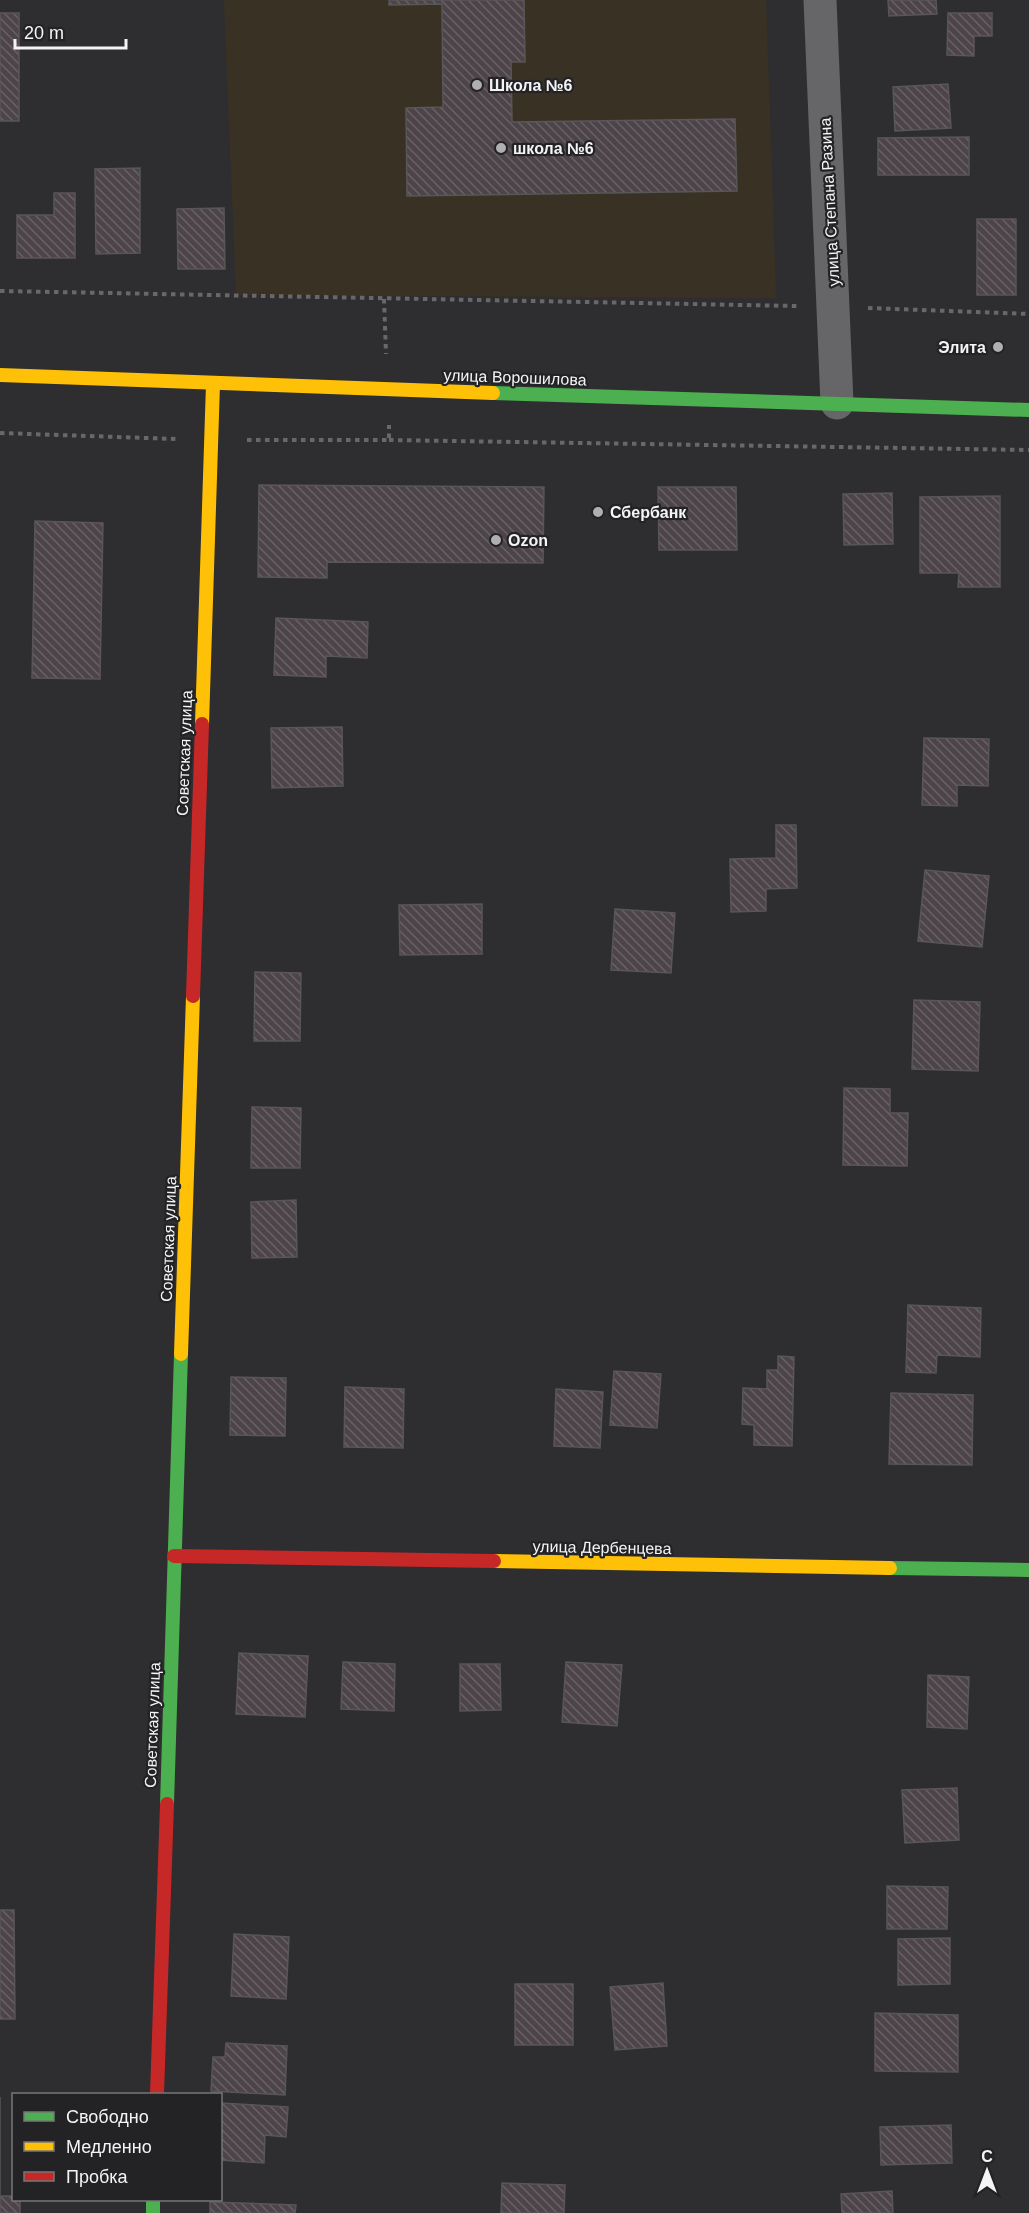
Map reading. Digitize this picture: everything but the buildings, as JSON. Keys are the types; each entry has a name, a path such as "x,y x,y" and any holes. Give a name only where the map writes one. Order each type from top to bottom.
{"street":[{"name":"улица Степана Разина","path":"820,0 837,403"},
{"name":"улица Ворошилова","path":"0,375 1029,410"},
{"name":"Советская улица","path":"157,2093 213,384"},
{"name":"улица Дербенцева","path":"174,1557 1029,1570"}],"path":[{"path":"0,291 833,307 1029,314"},
{"path":"389,440 1029,450"}],"shaded area":[{"name":"школа №6","path":"224,0 766,0 776,298 236,295"}],"traffic: fast":[{"path":"493,393 1029,410"},
{"path":"167,1804 181,1354"},
{"path":"890,1568 1029,1570"},
{"path":"153,2201 153,2213"}],"traffic: slow":[{"path":"0,375 493,393"},
{"path":"202,724 213,384"},
{"path":"181,1354 193,996"},
{"path":"494,1561 890,1568"}],"traffic: jam":[{"path":"193,996 202,724"},
{"path":"174,1556 494,1561"},
{"path":"157,2093 167,1804"}],"place":[{"name":"Школа №6","path":"477,85"},
{"name":"школа №6","path":"501,148"},
{"name":"Элита","path":"998,347"},
{"name":"Сбербанк","path":"598,512"},
{"name":"Ozon","path":"496,540"}]}
